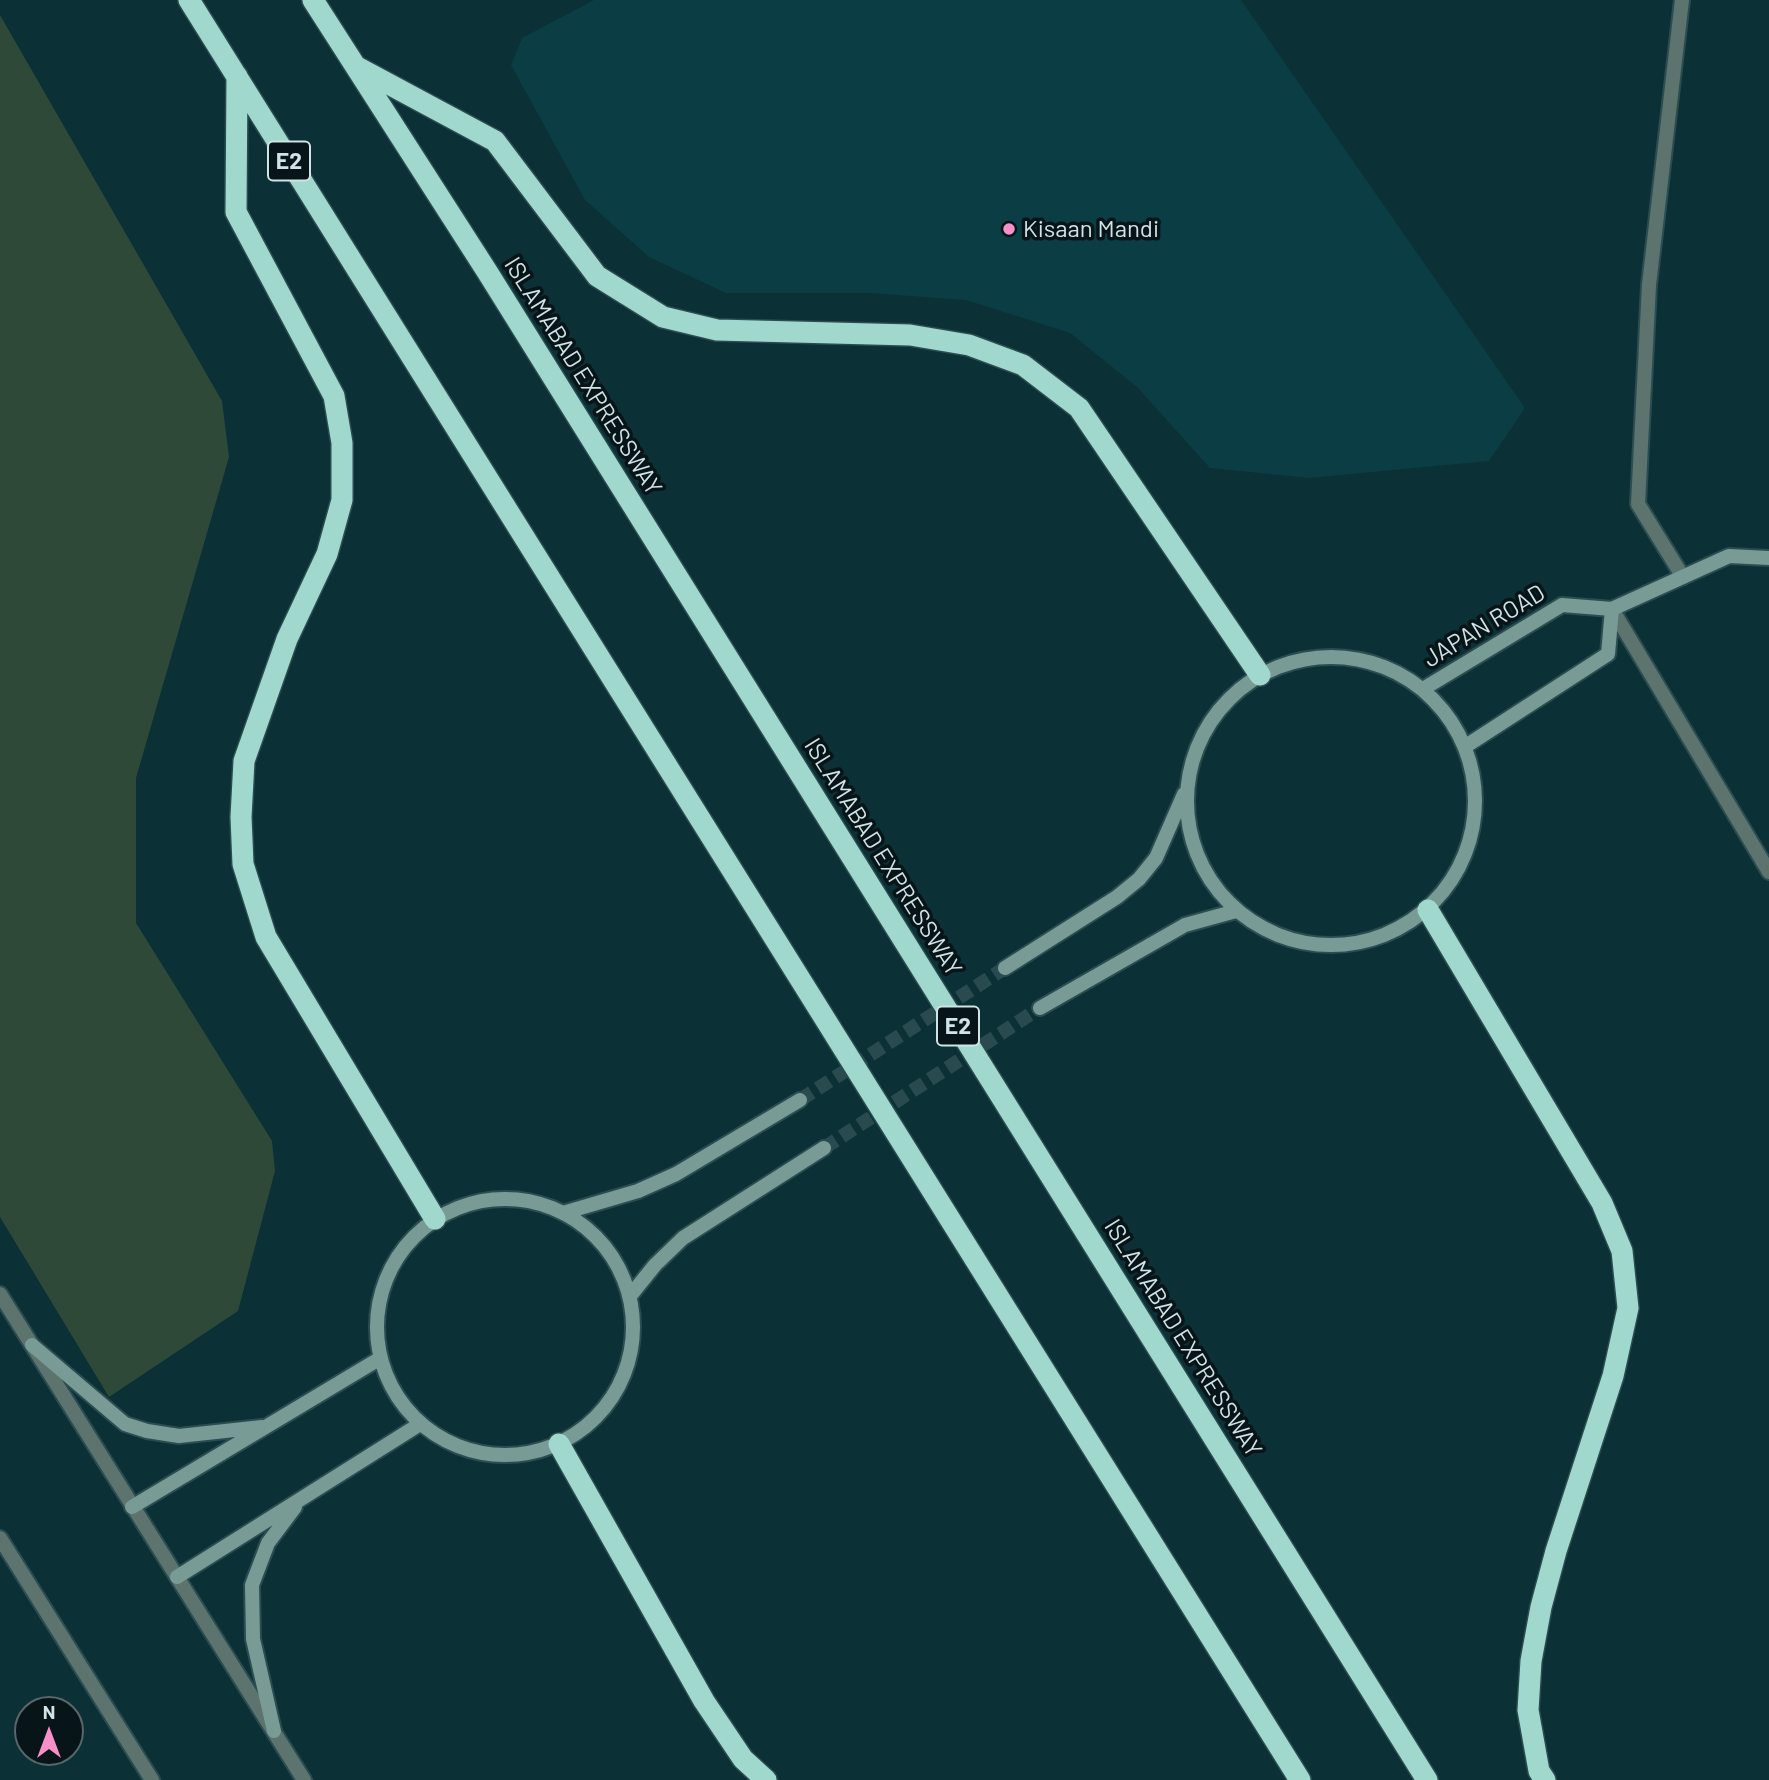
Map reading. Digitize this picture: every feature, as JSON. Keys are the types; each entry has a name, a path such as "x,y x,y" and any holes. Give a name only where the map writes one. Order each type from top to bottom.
{"highway":[{"name":"E2","path":"189,0 1300,1780"},
{"name":"ISLAMABAD EXPRESSWAY","path":"313,0 495,285 1427,1780"},
{"path":"355,66 495,141 597,276 663,317 717,330 909,334 969,345 1023,365 1079,408 1260,675"},
{"path":"237,75 236,212 334,396 342,443 342,500 327,554 287,639 244,761 241,817 243,864 266,937 435,1219"},
{"path":"1428,910 1602,1203 1622,1251 1628,1308 1615,1365 1556,1550 1541,1607 1531,1661 1528,1710 1539,1771 1545,1780"},
{"path":"559,1444 704,1701 743,1759 766,1780"}],"street":[{"path":"1682,0 1649,285 1638,504 1683,578"},
{"name":"JAPAN ROAD","path":"1423,689 1562,605 1612,609 1729,556 1769,558"},
{"path":"1469,744 1608,654 1612,609"},
{"path":"1612,609 1769,872"},
{"path":"1005,968 1117,897 1139,878 1156,858 1186,789 1193,755 1209,723 1231,696 1260,675 1300,660 1344,657 1386,667 1423,689 1469,744 1476,800 1471,841 1454,878 1428,910 1392,932 1353,944 1311,945 1271,933 1236,911 1213,886 1196,856 1187,823 1186,789"},
{"path":"1040,1008 1185,925 1236,911"},
{"path":"563,1213 638,1191 676,1174 800,1100"},
{"path":"630,1296 683,1238 824,1148"},
{"path":"499,1199 532,1202 563,1213 586,1228 606,1247 620,1270 630,1296 634,1326 630,1355 621,1382 605,1408 584,1429 559,1444 524,1454 487,1455 451,1444 420,1424 402,1406 388,1384 379,1359 375,1327 379,1296 391,1266 410,1239 435,1219 466,1205 499,1199"},
{"path":"0,1294 304,1780"},
{"path":"32,1345 125,1424 147,1432 179,1436 267,1426"},
{"path":"132,1507 379,1359"},
{"path":"177,1577 420,1424"},
{"path":"274,1731 253,1639 252,1585 268,1543 300,1500"},
{"path":"0,1538 152,1780"}],"shaded area":[{"name":"Kisaan Mandi","path":"594,0 1241,0 1525,408 1489,461 1309,478 1210,468 1137,387 1070,333 966,300 869,293 726,293 649,257 585,200 511,65 522,38"}],"green space":[{"path":"0,15 222,401 229,457 136,778 136,923 272,1141 275,1171 238,1311 109,1397 0,1217"}],"tunnel":[{"path":"800,1100 1005,968"},
{"path":"824,1148 1040,1008"}],"place":[{"name":"Kisaan Mandi","path":"1009,229"}]}
